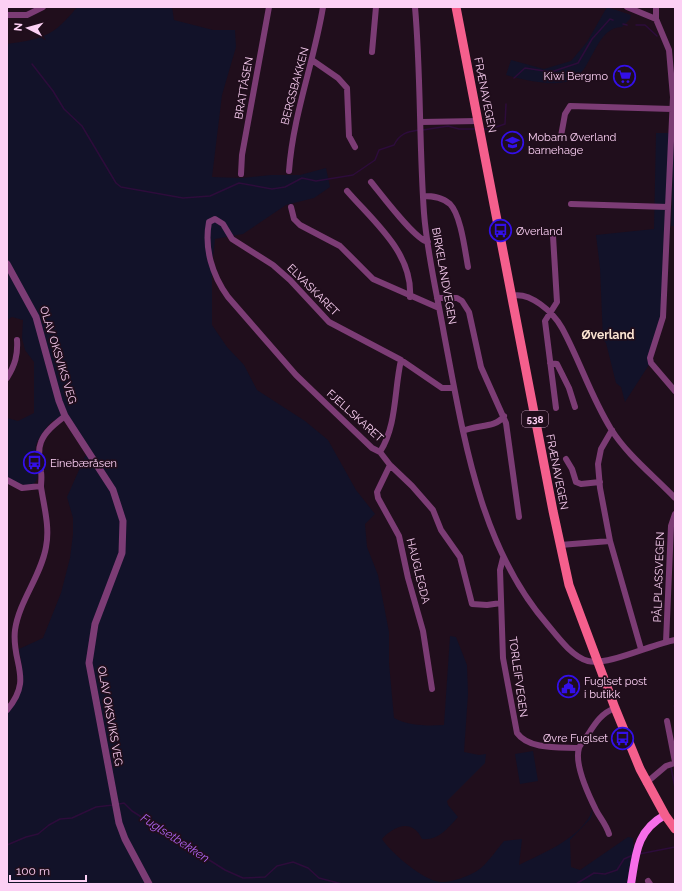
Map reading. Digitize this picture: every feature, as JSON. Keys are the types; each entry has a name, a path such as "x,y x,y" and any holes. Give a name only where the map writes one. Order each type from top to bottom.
{"main road":[{"name":"FRÆNAVEGEN","path":"456,7 560,545 575,602 633,755 646,782 675,829"},
{"path":"630,884 638,844 643,833 665,815"}],"street":[{"path":"7,15 27,15 43,7"},
{"name":"BRATTÅSEN","path":"241,174 242,155 269,7"},
{"name":"BERGSBAKKEN","path":"289,171 291,143 296,115 312,60 323,7"},
{"path":"372,52 376,7"},
{"name":"BIRKELANDVEGEN","path":"415,7 418,39 423,196 428,242 438,308 453,388 463,431 487,518 503,558 537,613 559,638 582,659 598,663"},
{"path":"627,7 656,19"},
{"path":"656,7 656,19 672,50 672,109 663,317 650,358 650,364 675,391"},
{"path":"312,60 338,78 347,88 349,101 349,136 355,147"},
{"path":"561,136 565,114 570,106 672,109"},
{"path":"421,122 478,121"},
{"path":"371,182 418,236 423,241 428,242"},
{"path":"347,191 399,251 408,270 410,297"},
{"path":"423,196 442,199 450,205 456,214 468,267"},
{"path":"571,204 668,208"},
{"path":"291,207 294,218 300,225 340,246 373,279 410,297 438,308"},
{"name":"ELVASKARET","path":"209,222 215,219 223,224 232,238 272,265 290,280 329,322 401,360 442,388 453,388"},
{"name":"FJELLSKARET","path":"209,222 207,235 208,249 218,283 296,375 367,443 380,452 390,465 427,502 433,510 441,530 456,548 466,576 470,602 474,605 501,603"},
{"path":"553,236 557,297 556,306 545,321 556,408"},
{"name":"OLAV OKSVIKS VEG","path":"7,264 36,317 59,401 65,416 112,490 119,506 123,521 122,553 95,624 89,663 119,823 125,839 148,884"},
{"path":"511,296 520,295 535,301 551,313 562,327 586,382 612,430 621,443 675,498"},
{"path":"437,298 457,298 466,306 469,312 482,367 491,393 504,416 519,517"},
{"path":"7,378 13,369 18,355 17,340"},
{"path":"380,452 390,434 397,377 401,360"},
{"path":"550,363 557,364 569,388 575,407"},
{"path":"7,710 15,700 20,687 20,670 15,647 17,623 42,565 46,546 46,513 41,486 39,448 41,441 51,427 65,416"},
{"path":"463,431 498,422 504,416"},
{"path":"612,430 601,449 598,464 600,482 610,541 641,649"},
{"path":"566,459 572,469 576,482 581,484 600,482"},
{"name":"HAUGLEGDA","path":"390,465 377,492 378,498 396,528 399,536 408,578 423,632 432,689"},
{"path":"7,480 22,488 41,486"},
{"name":"PÅLPLASSVEGEN","path":"666,642 671,526 675,514"},
{"path":"560,545 610,541"},
{"name":"TORLEIFVEGEN","path":"503,558 500,570 503,658 517,733 520,737 532,744 579,748"},
{"path":"598,663 675,640"},
{"path":"609,834 586,787 578,757 579,748 604,712 615,708"},
{"path":"646,782 666,766 675,762 667,721"}],"shaded area":[{"path":"77,7 172,7 174,20 213,30 235,30 236,47 222,95 212,177 242,178 271,175 300,175 326,168 330,187 314,198 286,205 243,234 215,239 212,267 212,325 227,347 244,365 257,390 305,421 328,440 356,490 375,514 365,524 367,547 378,575 389,632 389,663 394,718 412,724 444,725 450,636 456,637 467,665 468,694 464,752 479,755 486,754 485,763 447,801 448,805 458,817 438,836 422,839 418,832 413,828 403,826 387,834 382,839 392,851 408,865 433,880 445,882 468,876 478,870 488,861 504,841 522,839 519,865 540,855 572,836 588,819 593,809 591,818 570,840 571,867 580,870 628,837 633,838 635,865 631,884 7,884 7,707 14,702 22,667 19,649 43,638 61,593 70,558 73,534 73,518 67,497 87,452 65,418 52,421 41,435 36,445 35,450 38,471 35,482 31,485 24,485 15,482 7,476 7,418 18,421 34,413 34,362 25,350 22,338 23,320 12,317 7,320 7,44 39,38 47,34 69,17"},
{"path":"607,7 631,15 630,19 622,27 607,33 601,39 588,63 578,76 563,82 543,83 506,75 511,60 544,69 571,61 587,42"},
{"path":"675,71 675,226 671,226 673,166 665,317 652,360 625,402 621,387 616,383 606,343 603,339 600,268 596,235 654,229 656,133 673,133"},
{"path":"533,751 538,781 520,784 515,754"}],"waterway":[{"path":"514,78 525,68 551,72 578,63 592,39 610,19 613,20"},
{"path":"623,24 627,25"},
{"path":"636,25 645,25 657,36"},
{"path":"32,64 53,91 64,109 82,126 116,183 121,187 183,198 210,196 239,183 272,189 285,187 302,178 316,181 353,175 375,160 379,150 394,145 396,141 404,134 419,130"},
{"path":"484,129 490,129 505,124 506,104"},
{"path":"423,130 448,126 459,129 476,129"},
{"name":"Fuglsetbekken","path":"671,767 675,788"},
{"name":"Fuglsetbekken","path":"119,804 124,803 132,811 225,870 243,878 265,877 277,866 293,862 308,868 319,878 342,884"},
{"name":"Fuglsetbekken","path":"7,845 38,834 49,825 60,819 72,818 96,807 113,805"},
{"name":"Fuglsetbekken","path":"639,854 675,847"},
{"name":"Fuglsetbekken","path":"576,884 594,873 605,874 617,870 624,859 633,855"}],"place":[{"name":"Kiwi Bergmo","path":"624,76"},
{"name":"Mobarn Øverland barnehage","path":"513,143"},
{"name":"Øverland","path":"501,231"},
{"name":"Einebæråsen","path":"34,463"},
{"name":"Fuglset post i butikk","path":"568,687"},
{"name":"Øvre Fuglset","path":"623,738"}],"district":[{"name":"Øverland","path":"608,335"}]}
